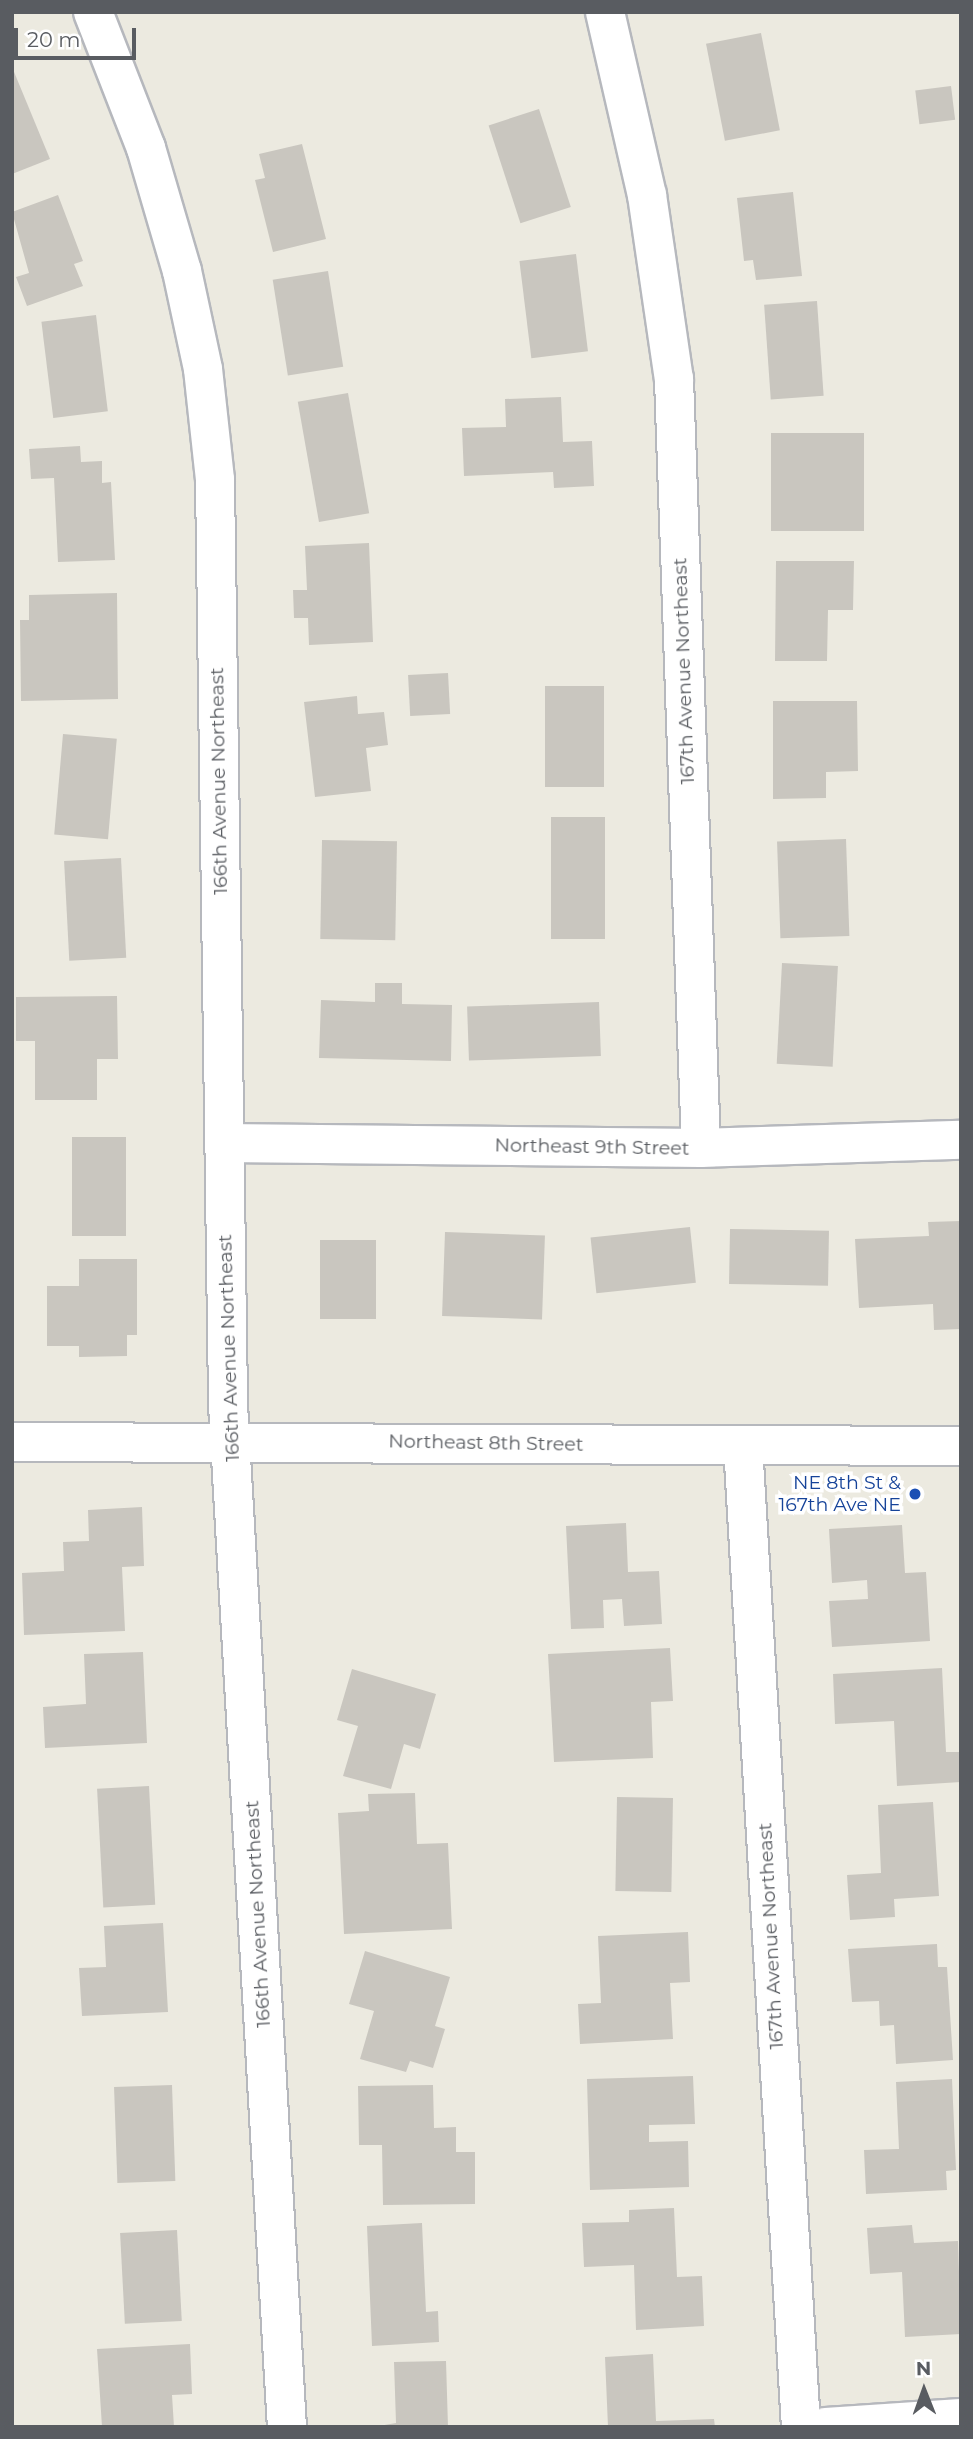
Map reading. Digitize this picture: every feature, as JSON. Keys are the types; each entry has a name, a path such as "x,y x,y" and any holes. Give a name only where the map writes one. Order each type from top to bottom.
{"street":[{"name":"166th Avenue Northeast","path":"93,12 146,148 182,271 203,369 215,480 231,1441 287,2427"},
{"name":"167th Avenue Northeast","path":"605,12 647,195 674,379 701,1148"},
{"name":"Northeast 9th Street","path":"224,1143 701,1148 961,1140"},
{"name":"Northeast 8th Street","path":"12,1442 961,1446"},
{"name":"167th Avenue Northeast","path":"743,1446 801,2427"},
{"path":"826,2427 961,2418"}],"building":[{"path":"761,33 780,130 725,141 706,44"},
{"path":"12,67 50,159 12,174"},
{"path":"951,86 955,120 919,124 915,90"},
{"path":"539,109 571,207 520,223 489,125"},
{"path":"302,144 326,239 273,252 255,180 265,178 259,154"},
{"path":"793,192 802,276 756,280 753,260 744,261 737,198"},
{"path":"58,195 83,261 74,264 83,286 27,306 16,277 29,273 12,212"},
{"path":"576,254 588,351 531,358 519,261"},
{"path":"328,271 343,367 288,376 273,280"},
{"path":"817,301 824,396 771,399 764,305"},
{"path":"96,315 108,411 53,418 41,322"},
{"path":"348,393 369,513 319,522 298,402"},
{"path":"561,397 563,442 592,441 594,486 554,488 553,472 464,476 462,428 506,427 505,399"},
{"path":"771,433 864,433 864,531 771,531"},
{"path":"80,446 81,462 102,461 102,483 111,482 115,560 58,562 54,478 31,479 29,449"},
{"path":"369,543 373,642 309,645 308,618 294,618 293,590 307,590 305,546"},
{"path":"776,561 854,561 853,610 828,610 827,661 775,661"},
{"path":"117,593 118,699 21,701 20,620 29,620 29,595"},
{"path":"448,673 450,714 410,716 408,675"},
{"path":"545,686 604,686 604,787 545,787"},
{"path":"357,696 358,714 384,712 388,745 366,748 371,791 315,797 304,702"},
{"path":"773,701 857,701 858,771 826,772 826,798 773,799"},
{"path":"63,734 117,739 108,839 54,835"},
{"path":"551,817 605,817 605,939 551,939"},
{"path":"846,839 849,936 780,938 777,841"},
{"path":"322,840 397,841 395,940 320,939"},
{"path":"121,858 126,958 69,961 64,861"},
{"path":"782,963 838,966 833,1067 777,1064"},
{"path":"375,983 402,983 402,1004 452,1005 451,1061 319,1058 321,1000 375,1002"},
{"path":"117,996 118,1059 97,1059 97,1100 35,1100 35,1041 16,1041 16,997"},
{"path":"599,1002 601,1056 469,1061 467,1007"},
{"path":"72,1137 126,1137 126,1236 72,1236"},
{"path":"961,1221 961,1329 934,1330 933,1304 859,1308 855,1239 929,1236 928,1222"},
{"path":"690,1227 696,1283 596,1293 591,1237"},
{"path":"730,1229 829,1231 828,1286 729,1284"},
{"path":"445,1232 545,1235 542,1319 442,1316"},
{"path":"320,1240 376,1240 376,1319 320,1319"},
{"path":"79,1259 137,1259 137,1335 127,1335 127,1356 79,1357 79,1346 47,1346 47,1286 79,1286"},
{"path":"142,1507 144,1566 122,1567 125,1631 24,1635 22,1573 64,1571 63,1542 89,1541 88,1510"},
{"path":"626,1523 628,1572 659,1571 662,1624 624,1626 622,1599 603,1600 604,1628 571,1629 566,1526"},
{"path":"902,1525 905,1573 926,1572 930,1641 832,1647 829,1601 868,1599 867,1580 832,1583 829,1529"},
{"path":"670,1648 673,1701 651,1702 653,1758 554,1762 548,1654"},
{"path":"143,1652 147,1743 45,1748 43,1707 86,1704 84,1654"},
{"path":"942,1668 946,1752 961,1752 961,1782 897,1786 894,1721 835,1724 833,1674"},
{"path":"352,1669 436,1694 420,1749 404,1744 391,1789 343,1776 358,1726 337,1720"},
{"path":"149,1786 155,1905 103,1908 97,1789"},
{"path":"415,1793 417,1844 448,1843 452,1929 344,1934 338,1813 369,1811 368,1794"},
{"path":"617,1797 673,1798 671,1892 615,1891"},
{"path":"933,1802 939,1896 894,1899 895,1917 850,1920 847,1875 881,1873 878,1805"},
{"path":"163,1923 168,2012 82,2016 79,1968 106,1967 104,1926"},
{"path":"688,1932 690,1982 670,1983 673,2039 580,2044 578,2004 601,2003 598,1936"},
{"path":"937,1944 938,1967 947,1967 953,2060 896,2064 894,2025 880,2026 879,2001 852,2002 848,1949"},
{"path":"365,1951 450,1977 435,2026 445,2029 433,2068 410,2061 406,2072 360,2059 374,2011 349,2004"},
{"path":"693,2076 695,2124 649,2125 649,2142 688,2141 689,2187 590,2190 587,2079"},
{"path":"952,2079 956,2170 946,2171 947,2190 866,2194 864,2150 899,2149 896,2082"},
{"path":"172,2085 175,2181 117,2183 114,2087"},
{"path":"433,2085 434,2128 456,2127 456,2152 475,2152 475,2204 383,2205 382,2145 359,2145 358,2086"},
{"path":"674,2208 677,2277 702,2276 704,2326 636,2330 634,2265 584,2267 582,2223 629,2222 629,2210"},
{"path":"422,2223 426,2312 438,2311 439,2342 372,2346 367,2226"},
{"path":"912,2225 914,2243 958,2241 961,2334 905,2337 902,2272 870,2274 867,2228"},
{"path":"177,2230 182,2321 125,2324 120,2233"},
{"path":"190,2344 192,2394 172,2395 174,2427 102,2427 97,2349"},
{"path":"653,2354 656,2421 714,2419 715,2427 608,2427 605,2357"},
{"path":"446,2361 448,2427 373,2427 396,2423 394,2362"}],"place":[{"name":"NE 8th St & 167th Ave NE","path":"915,1494"}]}
